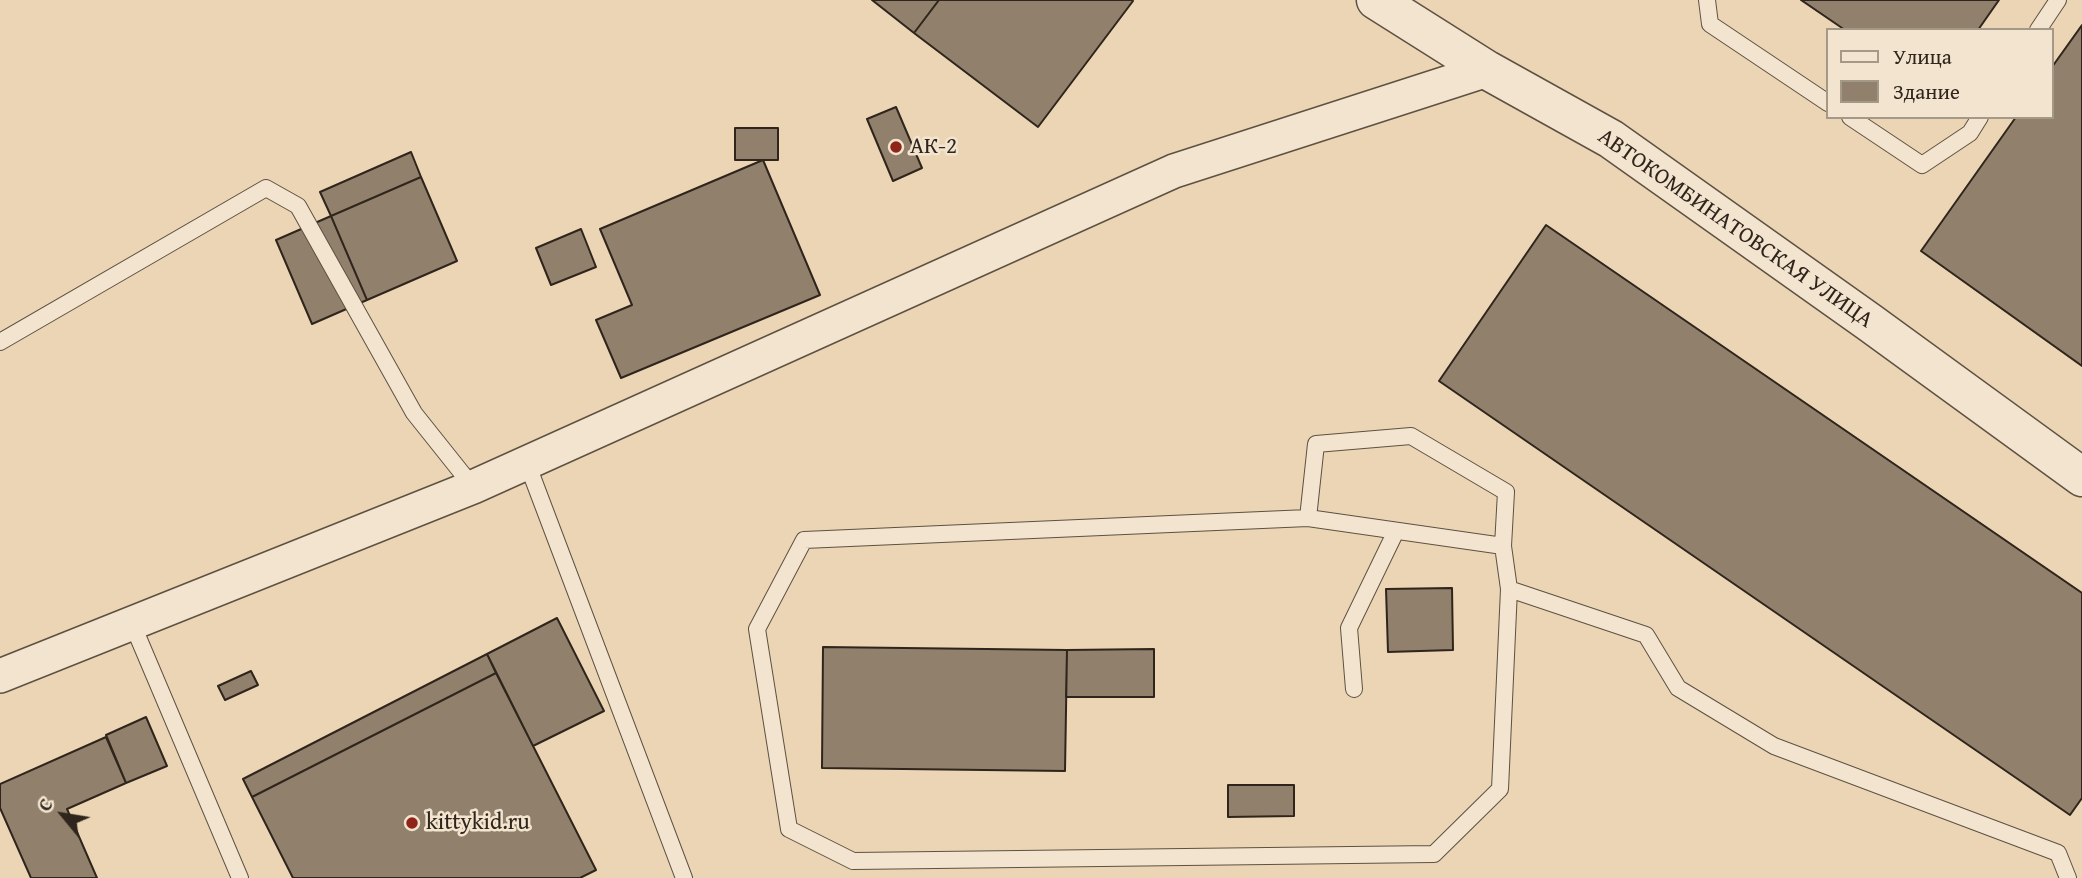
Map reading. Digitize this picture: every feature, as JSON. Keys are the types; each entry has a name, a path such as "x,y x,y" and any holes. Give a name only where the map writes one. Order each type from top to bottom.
{"street":[{"name":"АВТОКОМБИНАТОВСКАЯ УЛИЦА","path":"1376,0 1488,70 1611,139 1869,321 2082,477"},
{"path":"0,676 473,487 1174,171 1488,70"}],"lane":[{"path":"1707,0 1710,24 1826,102"},
{"path":"2039,28 2058,0"},
{"path":"1853,119 1922,165 1970,133 1979,119"},
{"path":"0,342 266,188 298,206 414,413 473,487"},
{"path":"1308,518 1317,444 1411,436 1506,492 1503,547 1509,589 1500,789 1434,854 853,862 789,829 757,629 804,540 1308,518 1503,547"},
{"path":"527,463 684,878"},
{"path":"1354,689 1349,628 1396,531"},
{"path":"1509,589 1646,635 1678,688 1774,746 2058,853 2068,878"},
{"path":"132,623 240,878"}],"building":[{"path":"872,0 939,0 914,33"},
{"path":"939,0 1133,1 1038,127 914,33"},
{"path":"1801,0 1999,0 1979,28 1842,28"},
{"path":"2082,25 2082,366 1921,251 2015,119 2054,119 2054,64"},
{"path":"896,107 922,168 893,181 867,119"},
{"path":"735,128 778,128 778,160 735,160"},
{"path":"411,152 421,177 331,216 320,192"},
{"path":"763,160 820,295 621,378 596,320 632,305 600,229"},
{"path":"421,177 457,261 367,300 331,216"},
{"path":"331,216 367,300 312,324 276,240"},
{"path":"1546,225 2082,593 2082,798 2070,815 1439,381"},
{"path":"581,229 596,267 551,285 536,248"},
{"path":"1452,588 1453,650 1388,652 1386,589"},
{"path":"557,618 604,711 533,746 487,654"},
{"path":"823,647 1067,650 1065,771 822,768"},
{"path":"1154,649 1154,697 1066,697 1067,650"},
{"path":"487,654 496,673 252,797 243,779"},
{"path":"251,671 258,685 225,700 218,686"},
{"path":"496,673 596,870 580,878 293,878 252,797"},
{"path":"146,717 167,766 126,783 106,735"},
{"path":"106,737 126,783 67,809 97,878 31,878 0,808 0,784"},
{"path":"1228,785 1294,785 1294,816 1228,817"}],"place":[{"name":"АК-2","path":"896,147"},
{"name":"kittykid.ru","path":"412,823"}]}
